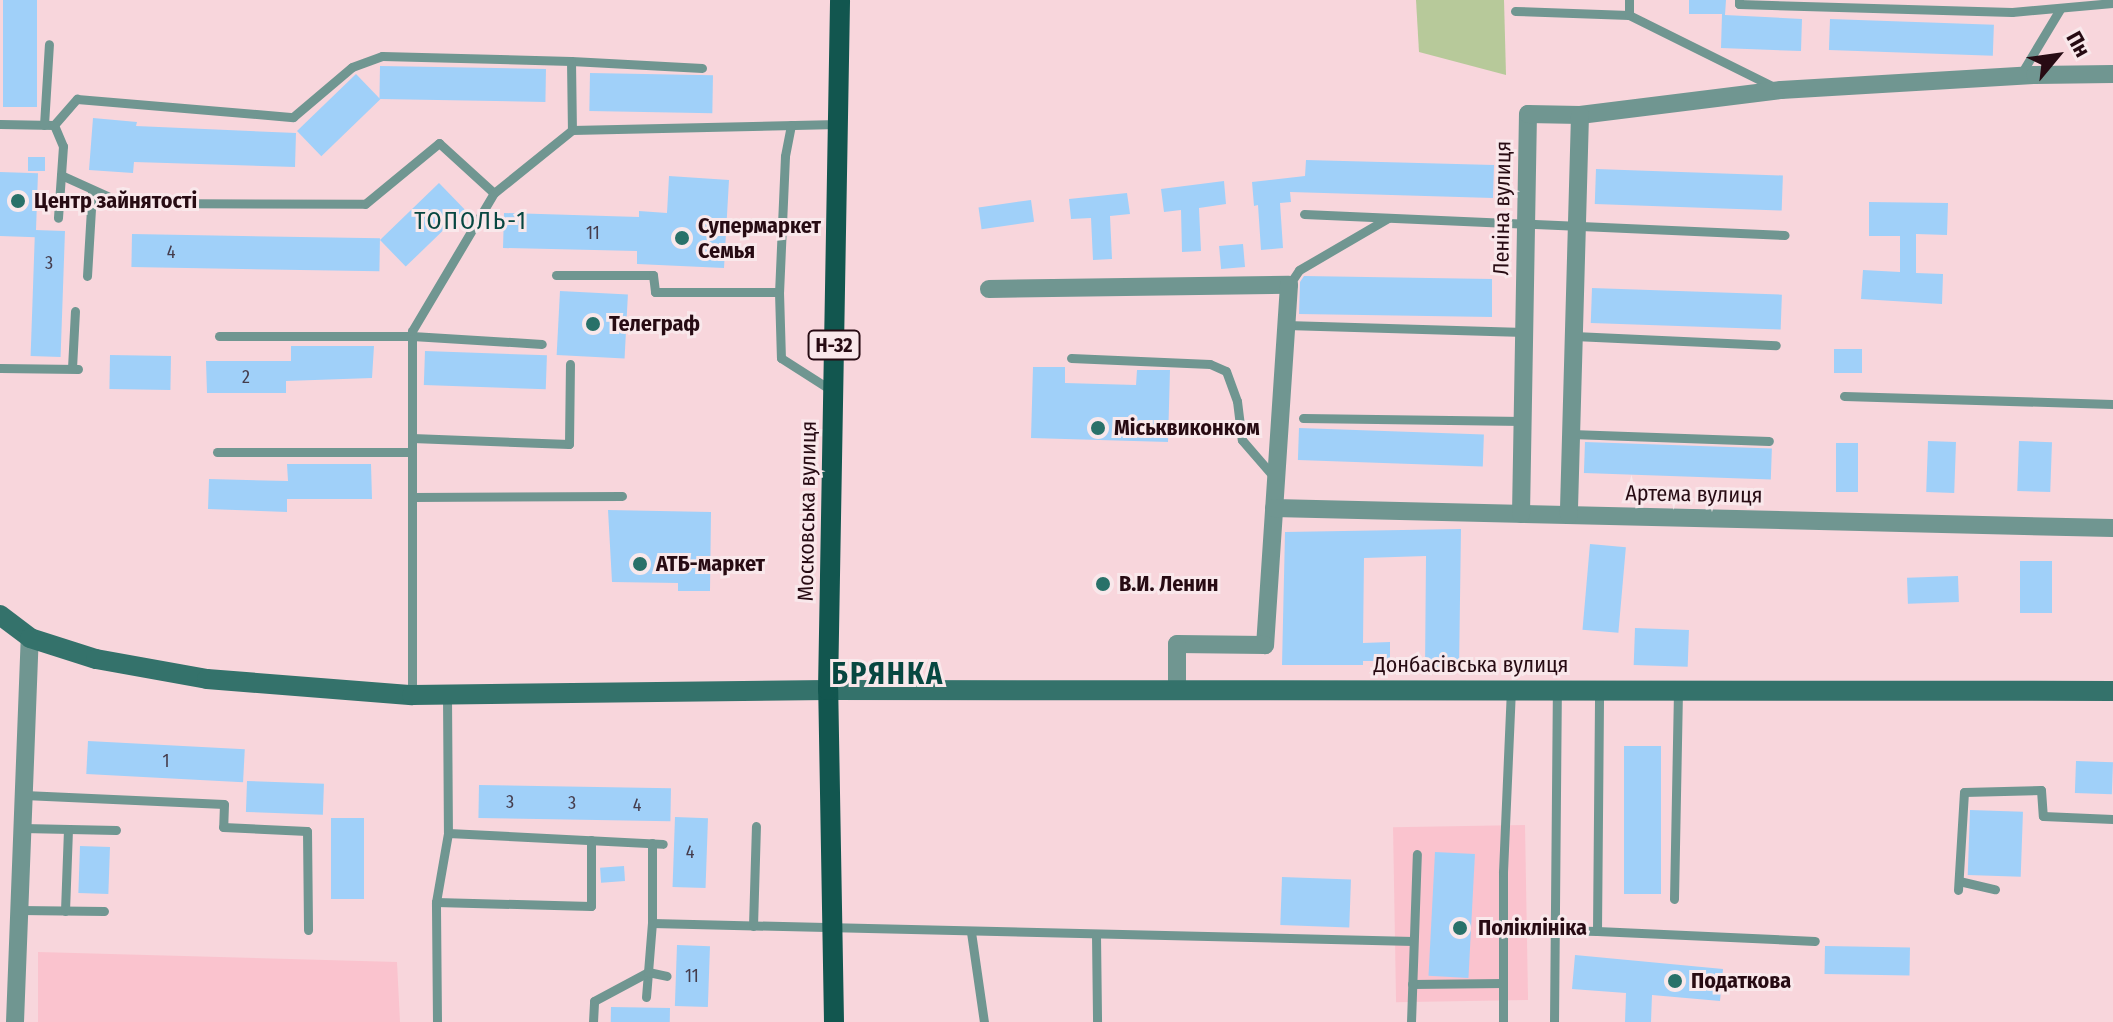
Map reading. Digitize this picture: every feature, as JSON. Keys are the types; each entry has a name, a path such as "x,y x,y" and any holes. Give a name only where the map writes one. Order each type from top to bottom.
{"main road":[{"name":"Московська вулиця","path":"834,1022 828,690 840,0"}],"street":[{"path":"1569,515 1580,115 1781,90 2020,76 2113,74"},
{"name":"Леніна вулиця","path":"1521,514 1528,114 1580,115"},
{"path":"989,289 1289,285 1265,645 1177,644 1177,689"},
{"name":"Артема вулиця","path":"1274,508 2113,528"},
{"name":"Донбасівська вулиця","path":"0,615 30,638 96,659 207,679 412,695 1177,689 2113,691"},
{"path":"15,1022 30,638"}],"lane":[{"path":"1629,0 1629,15"},
{"path":"1739,0 1739,4 2012,12 2113,3"},
{"path":"2020,76 2060,9"},
{"path":"1515,11 1629,15 1781,90"},
{"path":"49,44 49,125 63,146 58,218"},
{"path":"0,124 49,125 77,99 293,117 352,67 382,56 702,68"},
{"path":"571,61 572,130"},
{"path":"412,695 412,336 494,193 572,130 838,124"},
{"path":"791,125 785,156 779,292 781,358 833,391"},
{"path":"61,175 92,192 123,203 365,204 439,143 494,193"},
{"path":"87,276 92,192"},
{"path":"1304,214 1785,235"},
{"path":"1289,285 1299,270 1388,218"},
{"path":"556,275 653,275 655,292 779,292"},
{"path":"0,368 75,368 75,311"},
{"path":"1286,325 1524,332"},
{"path":"219,336 412,336 542,344"},
{"path":"1574,336 1776,345"},
{"path":"1071,358 1210,364 1226,371 1237,401 1242,440 1276,480"},
{"path":"412,438 569,444 570,364"},
{"path":"1844,396 2113,404"},
{"path":"1303,418 1523,421"},
{"path":"1571,434 1769,441"},
{"path":"217,452 412,452"},
{"path":"412,497 622,496"},
{"path":"1503,1022 1511,689"},
{"path":"1554,1022 1557,689"},
{"path":"1597,931 1599,689"},
{"path":"1674,899 1678,689"},
{"path":"437,1022 436,902 448,833 447,695"},
{"path":"1995,889 1959,885 1964,792 2041,790 2043,816 2113,819"},
{"path":"24,795 224,804 223,827 307,831 308,930"},
{"path":"753,926 756,826"},
{"path":"23,828 116,830"},
{"path":"65,911 68,829"},
{"path":"448,833 663,844"},
{"path":"436,902 591,906 591,840"},
{"path":"646,997 652,923 652,843"},
{"path":"1411,1022 1417,854"},
{"path":"20,910 104,911"},
{"path":"652,923 1413,941"},
{"path":"1555,930 1815,941"},
{"path":"971,932 984,1022"},
{"path":"1096,935 1096,1022"},
{"path":"593,1022 594,1001 648,972 667,976"},
{"path":"1412,984 1503,983"}],"shaded area":[{"name":"Поліклініка","path":"1525,825 1528,1000 1396,1002 1393,827"},
{"path":"38,952 397,962 400,1022 38,1022"}],"green space":[{"path":"1416,0 1504,0 1506,75 1419,52"}],"building":[{"path":"3,0 37,0 37,107 3,107"},
{"path":"1689,0 1726,0 1725,15 1802,19 1801,51 1721,48 1722,14 1689,14"},
{"path":"1830,19 1994,25 1993,56 1829,50"},
{"path":"380,66 546,69 545,102 379,99"},
{"path":"590,73 713,75 712,113 589,111"},
{"path":"356,74 380,99 321,156 297,131"},
{"path":"93,118 137,122 136,126 296,133 295,167 134,162 133,173 89,170"},
{"path":"28,157 45,157 45,171 28,171"},
{"path":"1306,160 1494,165 1493,198 1290,192 1291,202 1280,203 1283,248 1261,250 1258,205 1254,206 1252,182 1305,176"},
{"path":"1596,169 1783,176 1782,211 1595,204"},
{"name":"Центр зайнятості","path":"0,172 38,173 36,237 0,236"},
{"path":"669,176 729,180 724,268 637,264 637,251 503,248 504,213 639,217 639,211 667,213"},
{"path":"1224,181 1226,204 1199,208 1201,251 1182,252 1181,210 1164,212 1161,189"},
{"path":"439,183 465,210 406,267 380,240"},
{"path":"1127,193 1130,214 1110,216 1112,259 1093,260 1091,218 1071,219 1069,199"},
{"path":"1031,200 1034,222 982,229 979,207"},
{"path":"1869,202 1948,203 1947,235 1916,234 1916,273 1943,274 1942,304 1861,299 1863,270 1900,272 1900,236 1869,236"},
{"path":"35,230 65,231 61,357 31,356"},
{"path":"132,234 380,238 379,271 131,267"},
{"path":"1243,244 1245,267 1221,269 1219,246"},
{"path":"1304,276 1492,279 1492,317 1299,314 1300,282"},
{"path":"1592,288 1782,295 1781,330 1591,323"},
{"name":"Телеграф","path":"560,291 628,295 625,358 557,355"},
{"path":"291,346 374,346 372,378 286,381 286,393 207,393 206,361 291,361"},
{"path":"1834,349 1862,349 1862,373 1834,373"},
{"path":"425,351 547,355 546,389 424,385"},
{"path":"110,355 171,356 170,390 109,389"},
{"path":"1033,367 1065,367 1065,383 1136,385 1137,370 1170,370 1168,442 1031,438"},
{"path":"1299,428 1484,434 1483,466 1298,460"},
{"path":"1928,441 1956,442 1954,493 1926,492"},
{"path":"2019,441 2052,442 2050,492 2017,491"},
{"path":"1585,442 1772,449 1771,480 1584,473"},
{"path":"1836,443 1858,443 1858,492 1836,492"},
{"path":"287,464 371,464 372,499 287,499 287,512 208,509 209,479 288,481"},
{"path":"608,510 711,512 710,591 678,591 678,583 612,582"},
{"path":"1461,529 1459,670 1425,669 1426,556 1364,558 1363,643 1390,642 1390,661 1363,661 1363,665 1282,665 1285,532"},
{"path":"1590,544 1626,547 1618,633 1583,630"},
{"path":"2020,561 2052,561 2052,613 2020,613"},
{"path":"1958,576 1959,602 1908,604 1907,578"},
{"path":"1635,628 1689,630 1688,667 1634,665"},
{"path":"88,741 245,749 243,782 86,774"},
{"path":"1624,746 1661,746 1661,894 1624,894"},
{"path":"2076,761 2113,762 2112,794 2075,793"},
{"path":"247,781 324,784 323,815 246,812"},
{"path":"479,785 671,788 670,821 478,818"},
{"path":"1970,810 2023,812 2021,877 1968,875"},
{"path":"675,817 708,818 706,888 673,887"},
{"path":"331,818 364,818 364,899 331,899"},
{"path":"80,846 110,847 108,894 78,893"},
{"path":"1435,852 1475,854 1468,978 1429,976"},
{"path":"624,866 625,881 601,883 600,868"},
{"path":"1282,877 1351,879 1349,927 1280,925"},
{"path":"677,945 710,946 708,1007 675,1006"},
{"path":"1825,946 1910,947 1909,975 1825,974"},
{"path":"1575,955 1723,969 1720,1001 1652,995 1651,1022 1625,1022 1626,993 1572,989"},
{"path":"611,1007 670,1008 670,1022 611,1022"}],"place":[{"name":"Центр зайнятості","path":"18,201"},
{"name":"Супермаркет Семья","path":"682,238"},
{"name":"Телеграф","path":"593,324"},
{"name":"Міськвиконком","path":"1098,428"},
{"name":"АТБ-маркет","path":"640,564"},
{"name":"В.И. Ленин","path":"1103,584"},
{"name":"Поліклініка","path":"1460,928"},
{"name":"Податкова","path":"1675,981"}],"district":[{"name":"ТОПОЛЬ-1","path":"471,222"},
{"name":"БРЯНКА","path":"888,674"}]}
